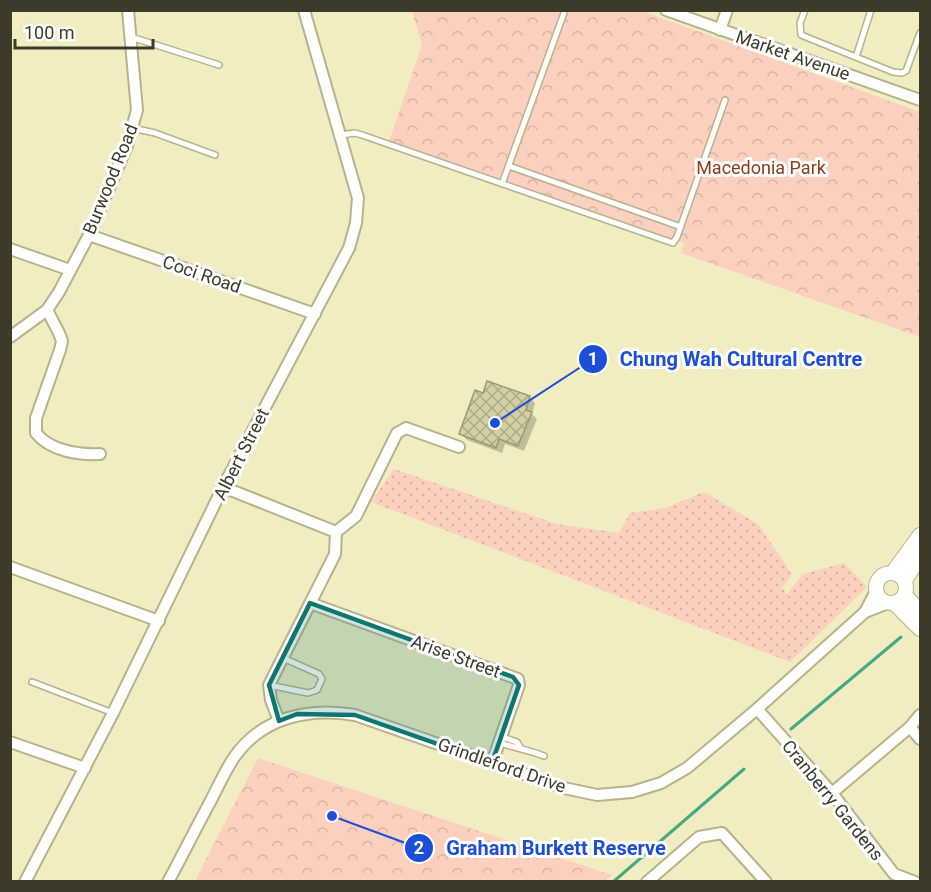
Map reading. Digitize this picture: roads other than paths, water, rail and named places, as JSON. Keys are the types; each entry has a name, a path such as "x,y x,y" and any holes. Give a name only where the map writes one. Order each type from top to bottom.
{"street":[{"name":"Burwood Road","path":"10,337 46,310 89,235 127,146 137,110 128,10"},
{"name":"Albert Street","path":"25,882 113,713 223,487 347,251 356,223 358,198 304,10"},
{"name":"Market Avenue","path":"666,10 921,100"},
{"path":"720,30 728,10"},
{"name":"Coci Road","path":"89,235 315,314"},
{"path":"10,249 70,270"},
{"path":"46,310 62,341 36,418 36,433 48,444 81,455 100,454"},
{"path":"10,328 23,327"},
{"path":"336,532 357,516 397,433 406,429 459,447"},
{"path":"223,487 336,532"},
{"path":"279,721 271,700 269,685 335,555 336,532"},
{"name":"Grindleford Drive","path":"866,612 880,577 893,572 921,535"},
{"path":"876,591 880,599 898,595 921,556"},
{"path":"10,567 159,621"},
{"path":"893,572 898,574 898,595 921,629"},
{"path":"898,595 921,611"},
{"name":"Grindleford Drive","path":"168,882 234,757 262,729 279,721 297,714 337,711 355,715 564,788 597,795 632,792 661,783 687,768 866,612 898,595"},
{"name":"Arise Street","path":"310,603 518,679 519,685 492,763"},
{"name":"Cranberry Gardens","path":"757,709 832,793 891,878 915,882"},
{"path":"832,793 921,715"},
{"path":"910,727 921,739"},
{"path":"10,742 85,768"},
{"path":"647,882 699,837 722,834 766,882"}],"lane":[{"path":"805,10 800,23 801,35 893,72 902,72 908,67 921,33"},
{"path":"856,57 871,10"},
{"path":"502,184 564,13"},
{"path":"131,36 219,65"},
{"path":"340,135 355,133 362,135 669,242 675,242 725,100"},
{"path":"132,128 154,133 215,155"},
{"path":"509,166 681,227"},
{"path":"269,685 308,693 317,690 322,679 319,674 282,658"},
{"path":"32,682 113,713"},
{"path":"500,740 514,748 520,747 544,756"}],"waterway":[{"path":"791,729 901,637"},
{"path":"613,882 744,769"}],"place":[{"name":"Chung Wah Cultural Centre","path":"495,423"},
{"name":"Graham Burkett Reserve","path":"332,816"}],"park label":[{"name":"Macedonia Park","path":"761,167"}]}
